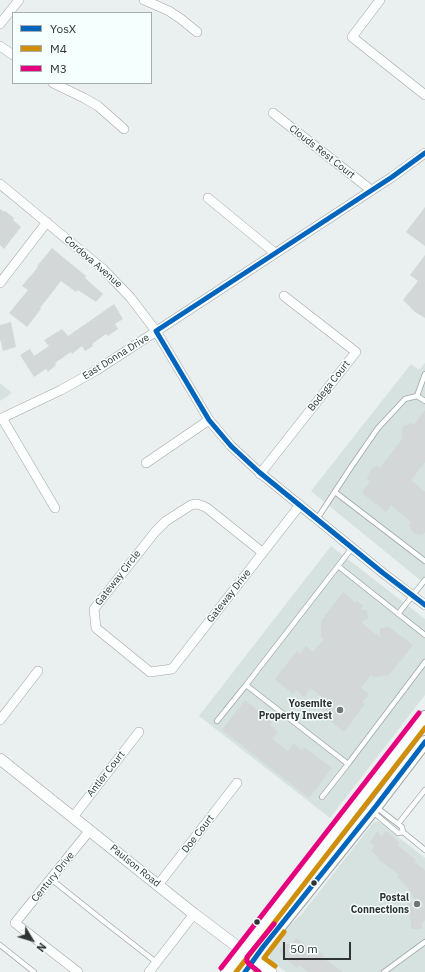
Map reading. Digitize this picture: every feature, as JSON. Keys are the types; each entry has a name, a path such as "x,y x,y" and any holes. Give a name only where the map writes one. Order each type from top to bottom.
{"main road":[{"path":"227,972 425,717"},
{"path":"245,972 425,742"}],"street":[{"path":"0,24 19,0"},
{"path":"144,0 169,11 198,32"},
{"path":"380,0 352,37 425,95"},
{"path":"0,46 12,54"},
{"path":"55,84 98,106 124,129"},
{"name":"Clouds Rest Court","path":"273,113 371,190"},
{"name":"East Donna Drive","path":"1,418 79,381 97,370 403,169 425,153"},
{"name":"Cordova Avenue","path":"0,184 103,269 124,289 156,332 209,420 231,446 260,474 425,605"},
{"path":"208,198 275,253"},
{"path":"0,283 46,222"},
{"name":"Bodega Court","path":"260,474 356,352 284,296"},
{"path":"1,418 55,508"},
{"path":"146,464 209,420"},
{"name":"Gateway Circle","path":"150,672 96,628 94,610 155,532 166,521 191,505 197,504 207,508 262,552"},
{"name":"Gateway Drive","path":"150,672 172,669 300,505"},
{"path":"0,720 38,671"},
{"name":"Antler Court","path":"73,817 139,732"},
{"name":"Paulson Road","path":"1,761 90,830 194,914 271,972"},
{"name":"Doe Court","path":"158,885 238,783"},
{"name":"Century Drive","path":"78,972 15,923 90,830"},
{"path":"148,972 194,914"}],"lane":[{"path":"417,396 425,374"},
{"path":"317,519 378,428 405,399 417,396 425,401"},
{"path":"335,492 425,561"},
{"path":"217,721 352,548"},
{"path":"338,566 425,635"},
{"path":"398,614 425,580"},
{"path":"322,797 425,662"},
{"path":"246,685 348,764"},
{"path":"398,824 425,790"},
{"path":"374,809 402,827 403,832"},
{"path":"374,809 398,832 403,832 425,850"},
{"path":"51,879 156,962"},
{"path":"384,972 425,942"},
{"path":"0,945 34,972"}],"shaded area":[{"path":"425,363 425,584 311,491 411,364 419,370"},
{"path":"0,383 12,393 0,401"},
{"path":"331,546 425,619 425,695 330,818 199,716"},
{"path":"377,821 425,858 425,972 286,972 273,963 270,959 269,953 272,945 287,927 301,915 373,823"}],"building":[{"path":"425,207 425,246 406,232"},
{"path":"0,209 14,218 13,220 21,227 4,249 0,245"},
{"path":"52,248 86,276 85,278 103,294 96,302 78,290 76,292 61,281 27,327 9,313 28,290 22,286"},
{"path":"425,255 425,318 415,312 403,300 418,281 410,275"},
{"path":"114,304 123,319 115,324 118,329 108,336 106,334 85,351 82,346 72,354 71,352 55,363 56,365 48,372 46,369 34,377 20,355 30,349 34,356 49,346 44,340 62,329 68,336"},
{"path":"11,322 16,347 3,351 0,339 0,325"},
{"path":"425,410 425,462 411,480 425,492 425,532 422,535 413,533 409,525 411,522 391,505 386,512 362,493 370,481 367,479 370,470 377,466 380,468 403,438 401,436 403,427 411,423 414,425"},
{"path":"343,592 356,603 357,601 363,606 360,609 367,611 368,618 361,622 370,630 380,637 380,628 389,627 413,645 389,675 374,677 371,675 361,688 369,694 362,702 365,704 344,732 325,717 328,714 320,708 326,700 313,690 310,689 304,697 296,690 293,694 275,679 297,651 300,654 306,646 313,652 324,639 321,637 321,621"},
{"path":"245,700 272,722 270,725 278,732 272,739 288,751 294,744 302,750 304,747 332,768 309,798 222,730"},
{"path":"386,831 400,843 397,845 416,860 414,862 425,870 425,920 422,923 422,929 411,929 411,920 407,903 415,900 408,888 397,877 399,875 378,859 379,858 371,851 375,846 370,842 377,832 382,836"},
{"path":"296,938 325,956 323,958 343,972 308,972 299,965 297,968 283,957 280,951 282,946 285,944 292,944"}],"transit line":[{"name":"YosX","path":"425,153 392,177 156,331 209,420 231,446 259,472 383,573 425,605"},
{"name":"M3","path":"221,968 419,713"},
{"name":"M4","path":"236,972 425,728"},
{"name":"YosX","path":"245,972 263,947 376,806 425,742"},
{"name":"M3","path":"259,972 249,964 247,957 274,924"},
{"name":"M4","path":"275,966 264,958 284,932"}],"place":[{"name":"Yosemite Property Invest","path":"340,710"},
{"name":"Postal Connections","path":"417,904"}]}
